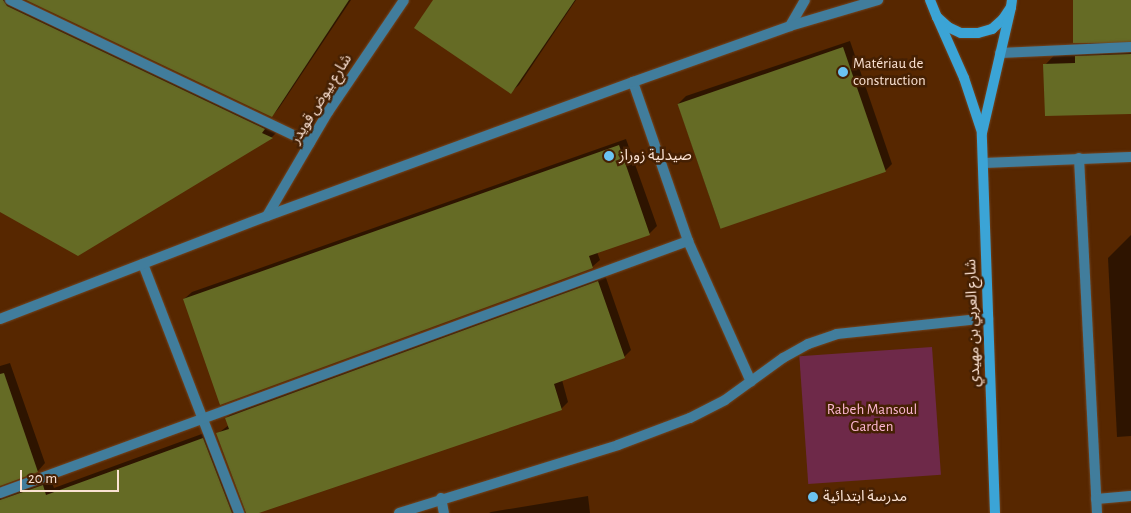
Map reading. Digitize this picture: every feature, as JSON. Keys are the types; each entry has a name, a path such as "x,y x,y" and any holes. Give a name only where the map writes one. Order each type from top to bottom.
{"street":[{"path":"10,0 310,143"},
{"name":"شارع بيوض قويدر","path":"267,216 328,112 404,0"},
{"path":"790,26 805,0"},
{"path":"0,318 267,216 634,82 790,26 878,0"},
{"name":"شارع العربي بن مهيدي","path":"930,0 964,78 982,133"},
{"path":"936,17 948,27 961,33 978,33 992,29 1003,19 1012,4"},
{"name":"شارع العربي بن مهيدي","path":"995,513 982,133 1012,4"},
{"path":"1000,53 1131,48"},
{"path":"634,82 688,241 751,382"},
{"path":"983,163 1131,157"},
{"path":"1079,158 1097,513"},
{"path":"0,493 688,241"},
{"path":"143,264 239,513"},
{"path":"399,513 441,498 628,442 690,418 725,400 783,358 808,344 837,334 988,318"},
{"path":"1096,499 1131,496"},
{"path":"441,498 444,513"}],"green space":[{"name":"Rabeh Mansoul Garden","path":"932,347 941,475 808,484 799,356"}],"building":[{"path":"0,0 3,0 7,6 265,129 262,133 273,138 78,256 0,212"},
{"path":"26,0 349,0 272,117"},
{"path":"433,0 575,0 511,94 414,28"},
{"path":"1073,0 1131,0 1131,43 1073,43"},
{"path":"843,47 886,172 721,229 678,104"},
{"path":"1131,54 1131,114 1045,116 1043,64 1075,63 1075,56"},
{"path":"619,145 650,235 589,256 593,268 220,405 183,299"},
{"path":"598,281 625,358 554,384 562,410 259,513 246,513 216,433 229,429 225,418"},
{"path":"4,373 38,472 0,486 0,374"},
{"path":"203,438 232,513 0,513 0,500 43,485 46,495"}],"place":[{"name":"Matériau de construction","path":"843,72"},
{"name":"صيدلية زوراز","path":"609,156"},
{"name":"مدرسة ابتدائية","path":"813,497"}]}
